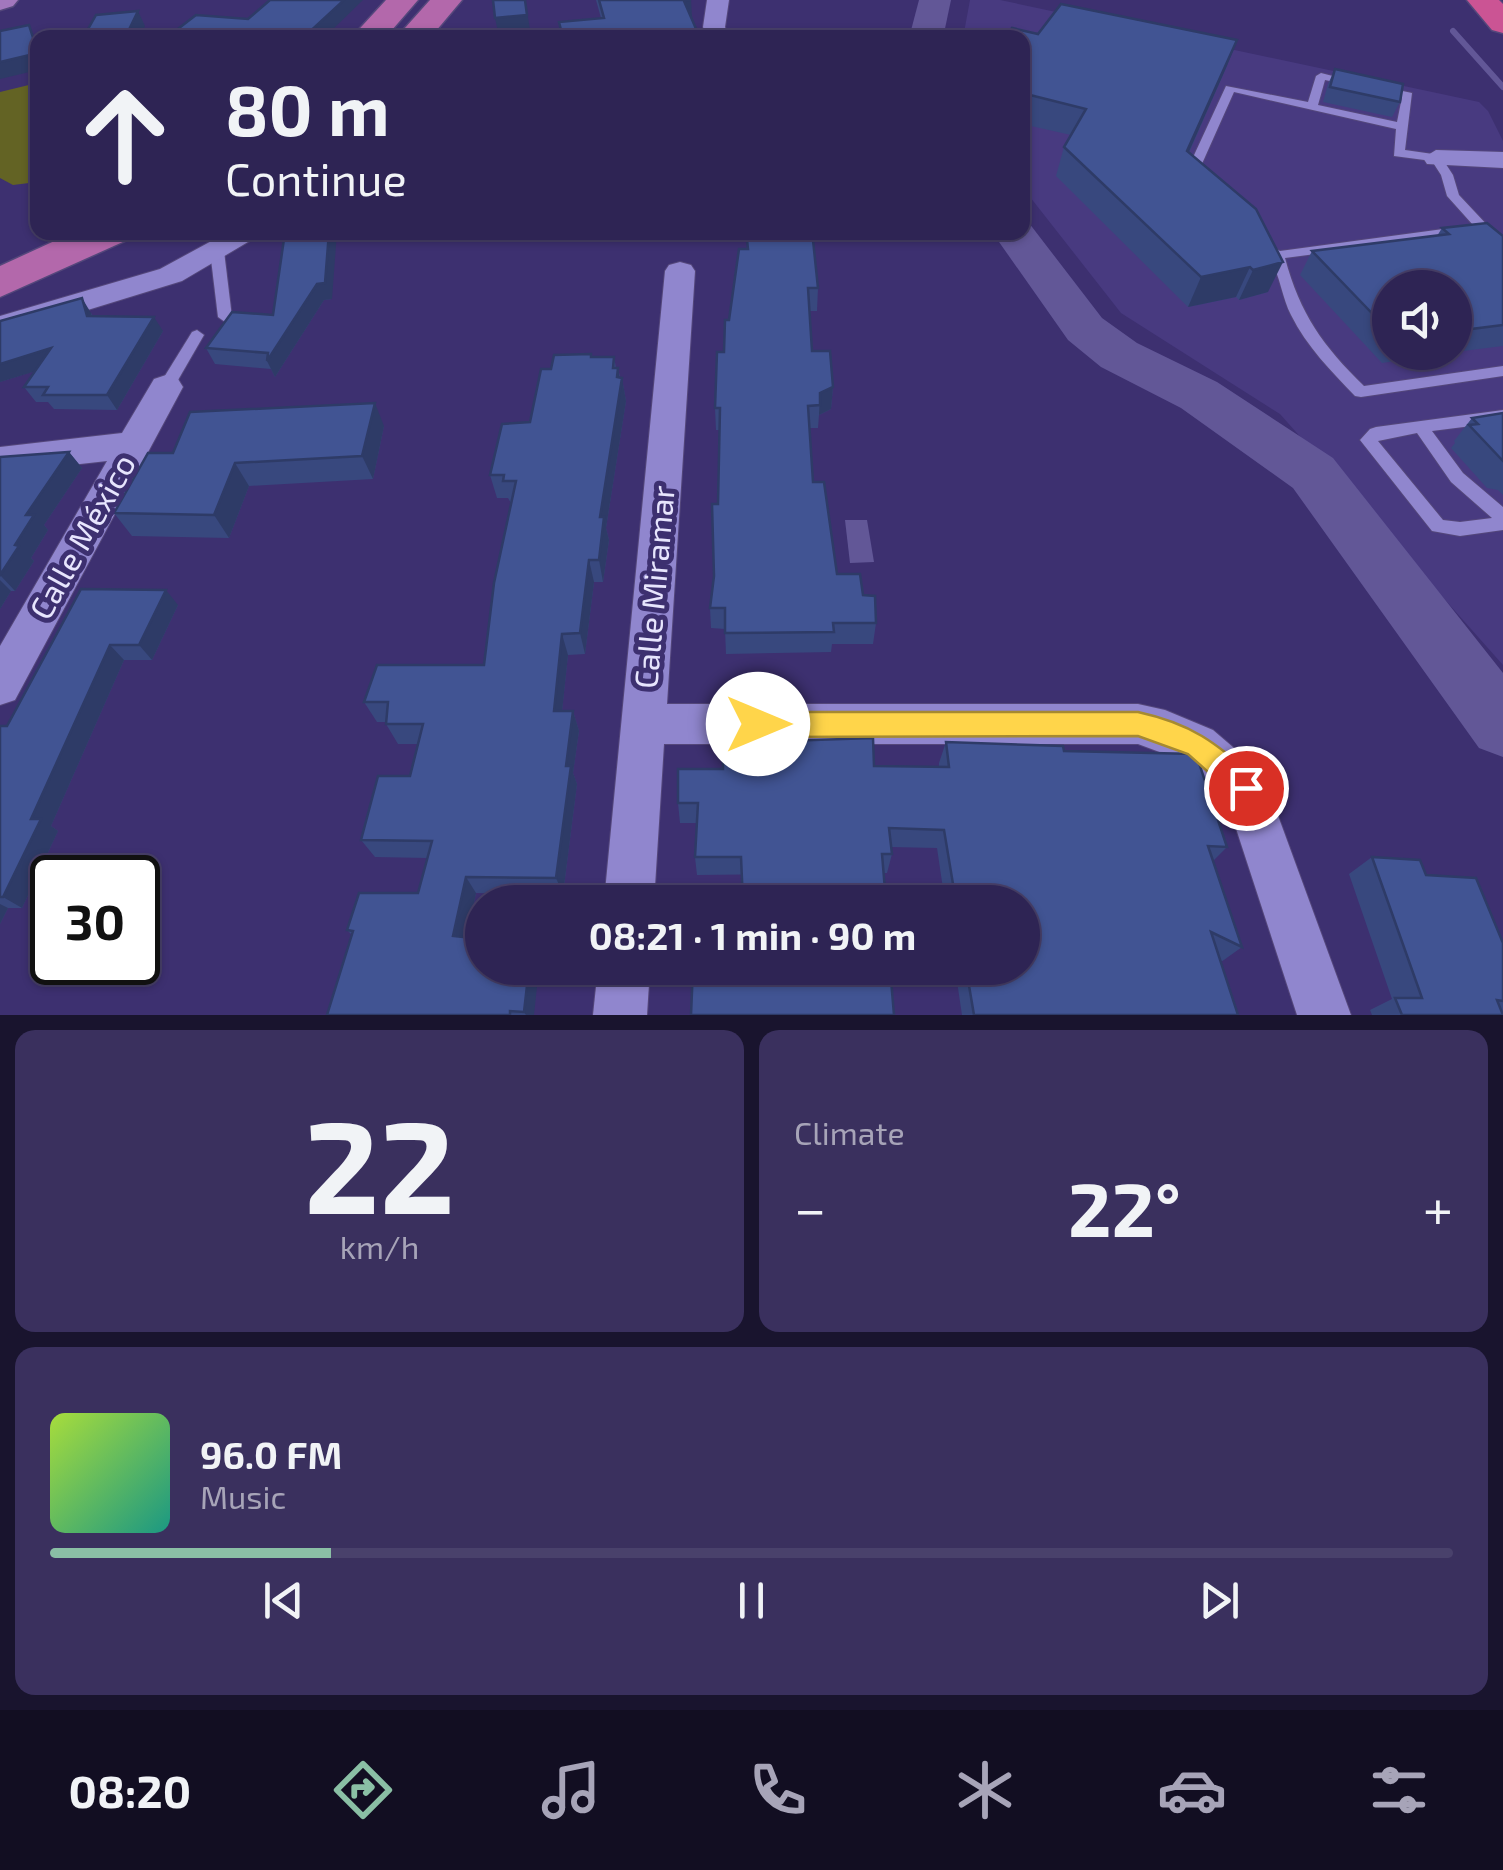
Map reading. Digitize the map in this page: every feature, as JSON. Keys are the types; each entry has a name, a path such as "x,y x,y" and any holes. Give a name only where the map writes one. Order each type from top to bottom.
{"highway":[{"path":"1482,0 1503,22"}],"main road":[{"path":"374,30 403,0"},
{"path":"419,30 447,0"},
{"path":"0,247 30,234"},
{"path":"0,283 93,240"}],"street":[{"path":"715,30 718,0"},
{"path":"1442,167 1503,160"},
{"path":"1442,167 1503,177"},
{"path":"0,327 172,276 236,240"},
{"name":"Calle Miramar","path":"630,885 680,271"},
{"name":"Calle México","path":"0,686 166,387"},
{"path":"0,460 134,445"},
{"path":"644,724 1138,724 1165,730 1198,745 1246,788 1324,1015"},
{"path":"620,1015 623,985"}],"lane":[{"path":"1278,255 1488,232 1454,196 1442,167 1398,153 1408,95 1321,76 1312,107"},
{"path":"1204,190 1192,180 1195,166 1230,88 1402,127"},
{"path":"1264,243 1278,255 1300,323 1321,353 1361,392 1503,372"},
{"path":"217,251 224,318"},
{"path":"166,387 197,335"},
{"path":"1503,416 1376,434 1368,440 1438,526 1460,529 1503,520"},
{"path":"1422,428 1434,450 1476,499 1503,520"}],"shaded area":[{"path":"970,0 1000,0 1479,102 1488,111 1503,141 1503,665 1280,414 1121,313 1030,197 1030,30 964,30"},
{"path":"30,85 30,183 13,185 0,178 0,92"},
{"path":"845,520 867,520 874,562 850,563"}],"building":[{"path":"270,0 344,0 312,30 176,30 196,15 248,19"},
{"path":"493,0 525,0 527,15 495,18"},
{"path":"599,0 691,0 684,1 697,30 561,30 559,22 604,18"},
{"path":"1061,4 1237,40 1187,151 1256,209 1283,262 1201,277 1064,147 1086,109 1030,95 1030,32 1038,34"},
{"path":"138,11 129,30 88,30 96,15"},
{"path":"29,25 30,55 0,62 0,31"},
{"path":"1335,69 1403,84 1400,102 1330,87"},
{"path":"1487,223 1503,236 1503,325 1472,329 1472,270 1372,270 1372,313 1312,251 1449,234 1442,228"},
{"path":"284,240 328,240 325,283 317,284 267,361 268,353 206,348 232,312 273,315"},
{"path":"747,240 813,240 818,288 808,288 812,351 830,351 833,387 820,393 820,405 808,406 813,482 824,482 837,574 860,574 863,595 875,596 876,623 833,623 834,632 725,633 725,608 710,608 714,576 712,504 718,504 717,352 724,352 725,320 729,320 739,249 748,249"},
{"path":"82,298 87,316 154,317 107,395 43,395 48,387 24,387 51,348 0,364 0,321"},
{"path":"554,355 614,357 613,368 618,368 617,377 622,378 600,517 604,517 599,560 589,560 580,633 562,634 554,711 573,711 566,766 571,766 556,878 466,877 453,936 465,937 465,985 527,985 524,1012 327,1015 353,931 347,930 359,893 418,893 432,841 361,840 378,776 410,776 423,724 386,724 388,702 364,702 377,665 484,665 494,583 516,481 503,481 504,475 490,475 502,424 530,422 541,369 551,369"},
{"path":"375,403 362,456 235,463 214,515 114,513 148,453 173,453 190,412"},
{"path":"1503,413 1503,461 1469,425 1478,424 1472,418"},
{"path":"69,452 26,515 34,515 0,575 0,457"},
{"path":"81,589 166,590 139,645 110,645 31,819 41,819 0,897 0,726 7,726"},
{"path":"873,738 874,766 949,767 946,742 1063,746 1064,751 1196,754 1227,847 1208,846 1242,947 1211,932 1238,1015 974,1015 969,985 1040,985 1040,885 953,885 944,830 889,828 892,854 882,854 885,885 742,885 741,857 695,857 698,803 678,803 678,769 723,769 723,743"},
{"path":"1372,857 1420,860 1426,875 1476,878 1503,943 1503,1001 1497,1000 1503,1015 1402,1015 1395,998 1422,998"},
{"path":"692,985 891,985 894,1015 691,1015"}],"waterway":[{"path":"928,30 935,0"},
{"path":"1453,31 1503,87"},
{"path":"1020,240 1085,329 1119,355 1199,395 1313,473 1503,726"}],"route":[{"path":"758,724 1138,724 1165,730 1198,745 1246,788"}]}
